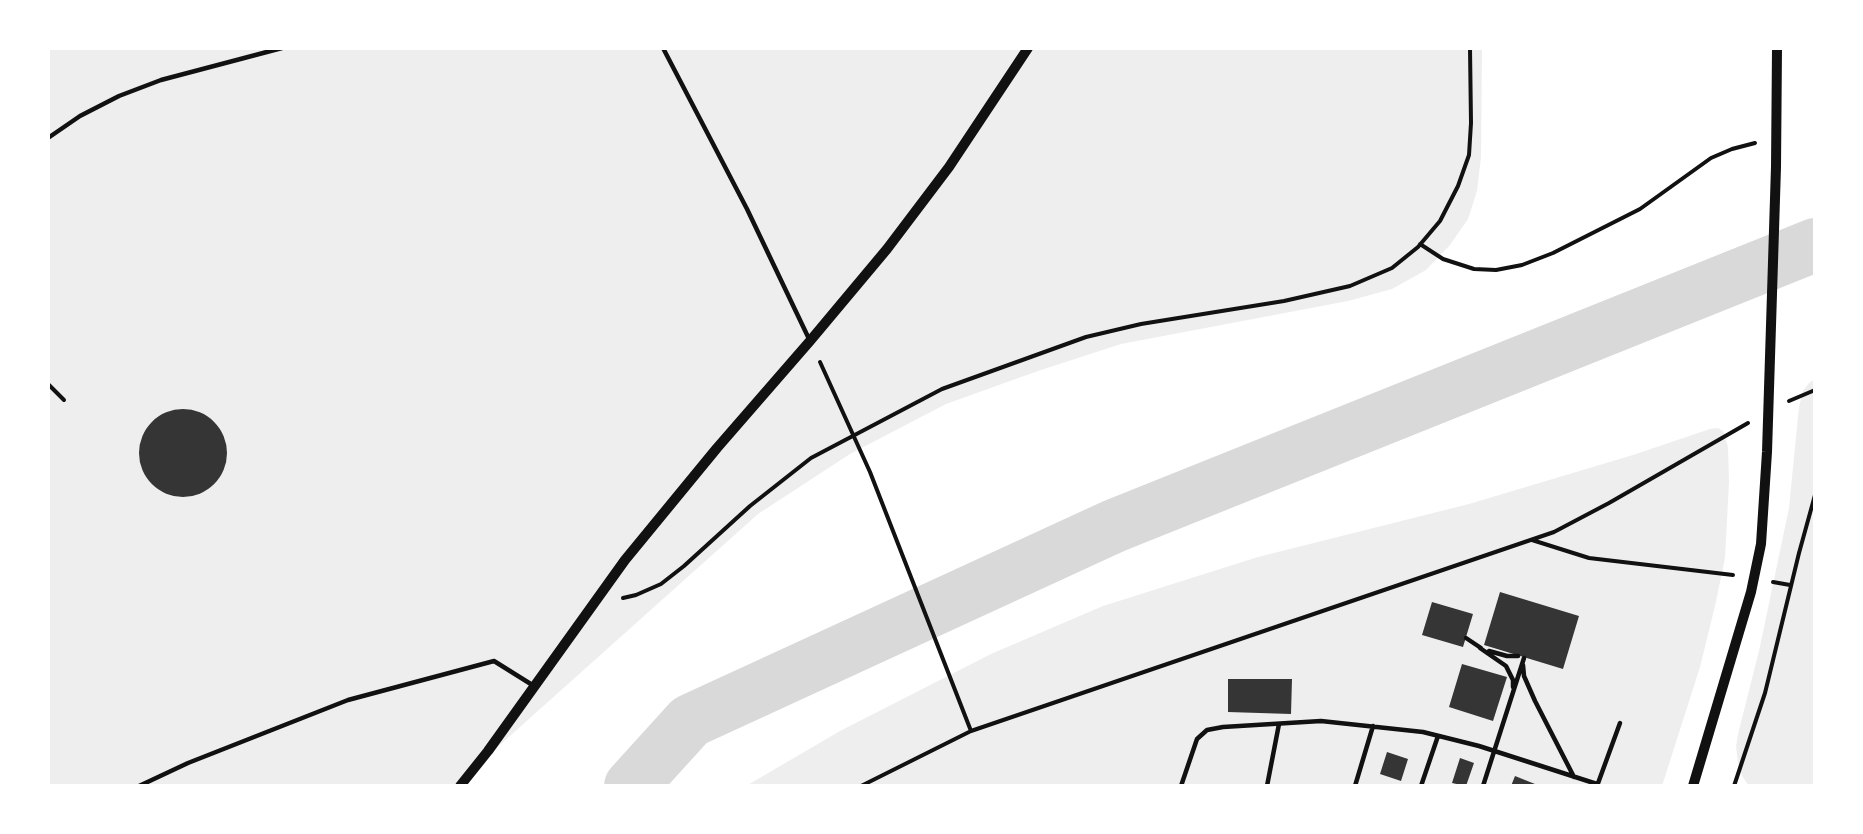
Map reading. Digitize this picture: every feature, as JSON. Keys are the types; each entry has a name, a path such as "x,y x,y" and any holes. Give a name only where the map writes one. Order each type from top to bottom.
{"street":[{"path":"460,786 488,751 625,560 717,448 887,249 949,167 1028,48"},
{"path":"1693,786 1754,578 1761,544 1767,452 1776,167 1777,48"}],"lane":[{"path":"48,138 80,116 118,96 213,65 282,48"},
{"path":"663,48 747,209 810,341"},
{"path":"1466,638 1506,666 1513,680 1512,697"},
{"path":"1480,648 1493,653 1522,658"},
{"path":"1483,786 1512,697 1522,658"},
{"path":"1522,658 1524,676 1574,777"},
{"path":"139,786 188,763 348,700 494,661 534,686"},
{"path":"1181,786 1197,739 1207,730 1321,721 1423,732 1494,751 1597,785 1620,723"},
{"path":"1267,786 1279,724"},
{"path":"1355,786 1373,726"},
{"path":"1421,786 1438,736"}],"path":[{"path":"593,604 636,595 661,584 750,506 811,458 942,389 1065,344 1141,324 1284,302 1350,286 1392,268 1420,244 1440,221 1458,186 1469,155 1470,48"},
{"path":"1420,244 1443,259 1474,269 1496,270 1522,265 1553,253 1640,209 1711,158 1755,143"},
{"path":"810,341 870,472 971,731"},
{"path":"48,384 64,400"},
{"path":"1787,402 1815,390"},
{"path":"861,786 971,731 1554,532 1756,419"},
{"path":"1734,786 1765,693 1790,585 1815,495"},
{"path":"1531,540 1589,558 1754,578 1790,585"}],"shaded area":[{"path":"48,48 1482,48 1481,157 1477,191 1468,219 1450,245 1426,270 1392,289 1348,301 1121,344 946,404 850,454 758,514 454,786 48,786"},
{"path":"1815,379 1815,786 1749,786 1742,776 1736,746 1759,651 1789,508 1799,407 1803,391"},
{"path":"1718,428 1723,431 1728,447 1729,482 1725,558 1700,667 1662,786 746,786 840,731 991,654 1103,606 1258,557 1469,504"}],"building":[{"path":"183,409 208,416 220,428 227,453 220,478 208,490 183,497 158,490 146,478 139,453 146,428 158,416"},
{"path":"1500,592 1579,616 1563,669 1484,645"},
{"path":"1432,602 1473,614 1463,647 1422,635"},
{"path":"1462,664 1507,677 1493,721 1449,707"},
{"path":"1228,679 1292,679 1291,714 1228,712"},
{"path":"1387,752 1408,759 1401,781 1380,774"},
{"path":"1460,758 1474,763 1466,786 1452,783"},
{"path":"1515,776 1540,786 1511,786"}],"waterway":[{"path":"631,786 690,721 1114,526 1815,245"}]}
